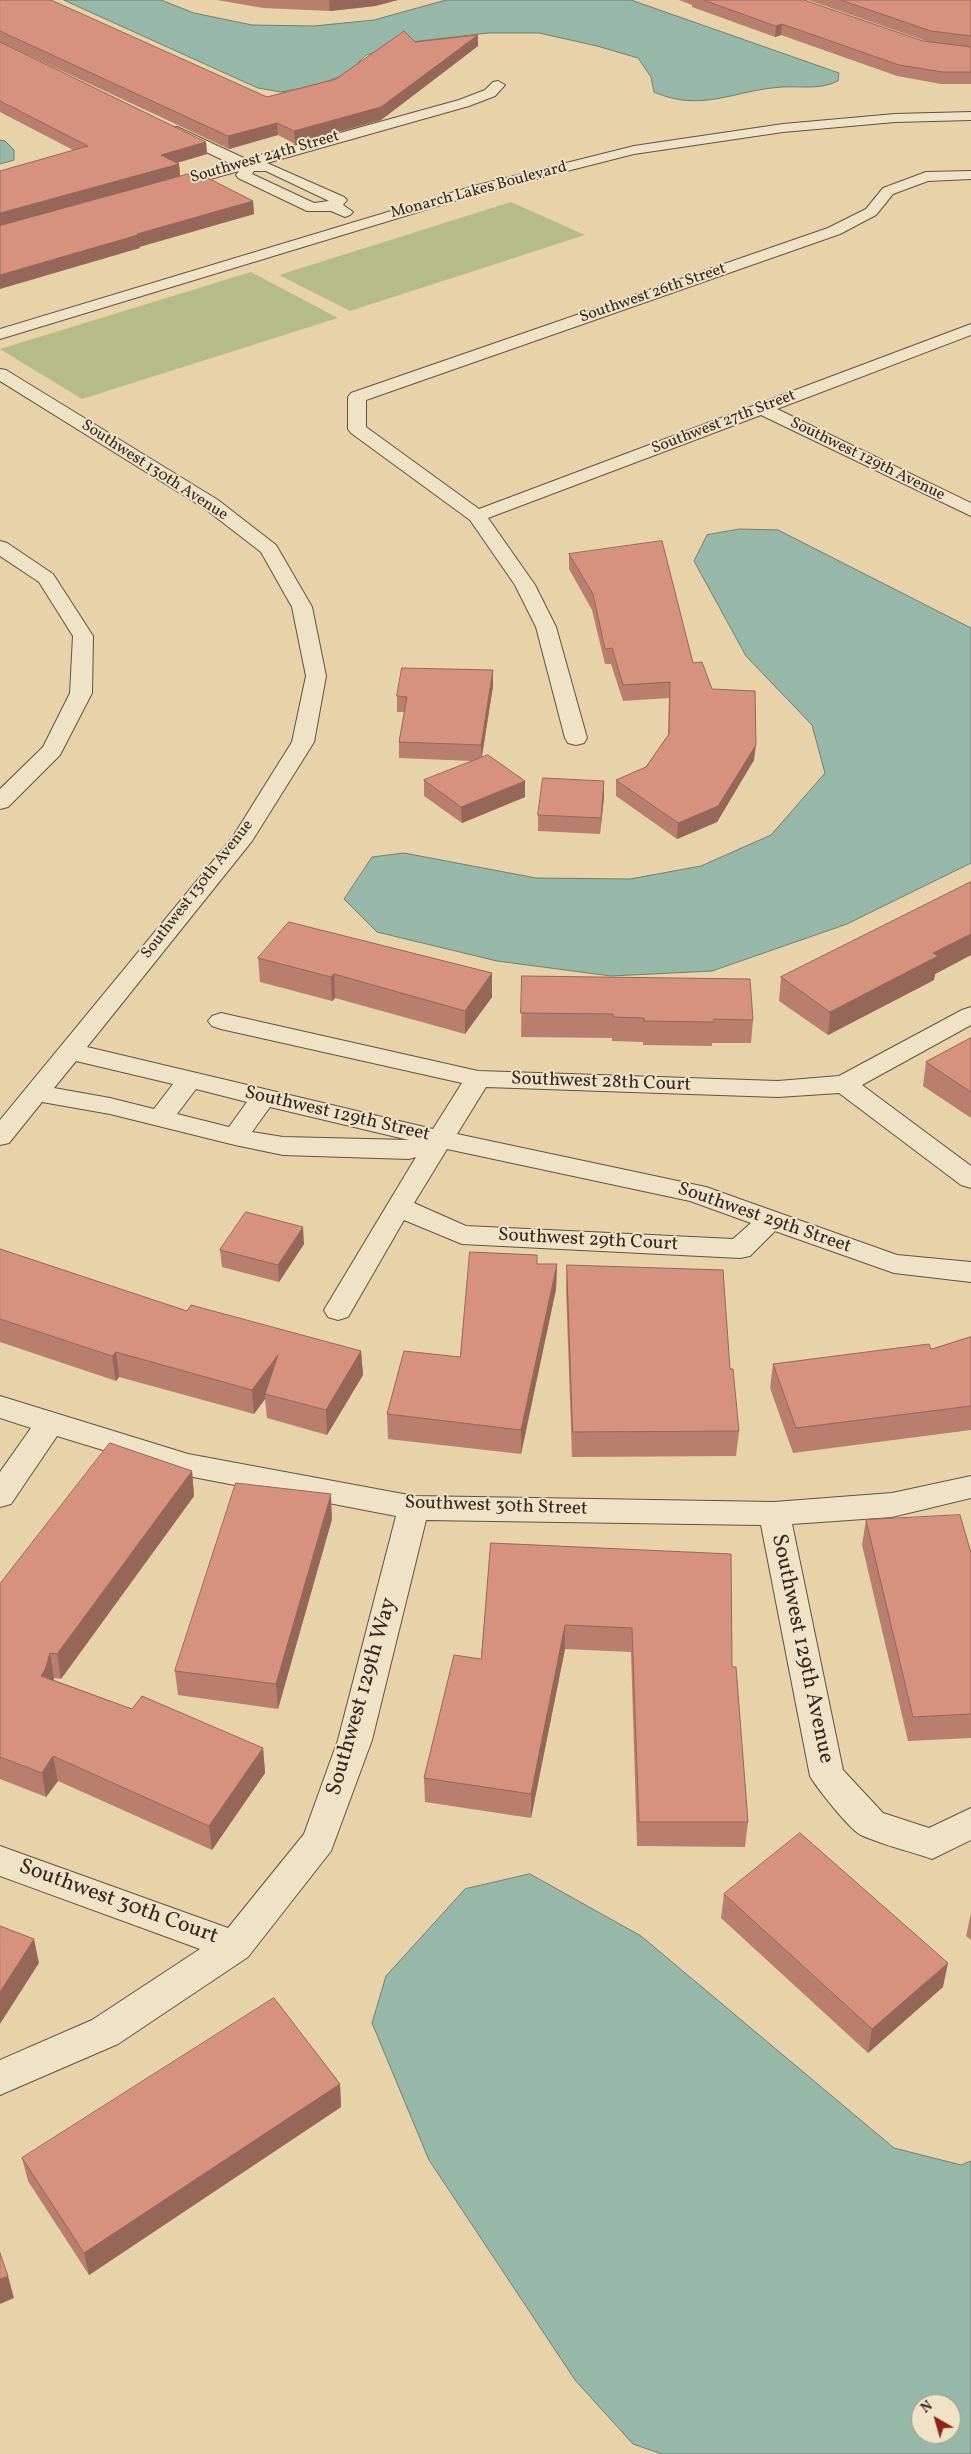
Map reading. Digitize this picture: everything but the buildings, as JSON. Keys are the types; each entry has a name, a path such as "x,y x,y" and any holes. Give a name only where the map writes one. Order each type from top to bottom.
{"street":[{"name":"Southwest 24th Street","path":"150,190 247,165 464,103 490,94 498,85"},
{"path":"626,137 769,116 886,106 971,104"},
{"name":"Monarch Lakes Boulevard","path":"0,334 479,189 634,150 783,128 895,118 971,116"},
{"path":"164,125 247,165 269,167 339,200 344,209 308,223"},
{"name":"Southwest 26th Street","path":"476,516 357,429 357,398 834,231 871,212 888,191 926,177 971,175"},
{"name":"Southwest 27th Street","path":"476,516 966,335"},
{"name":"Southwest 130th Avenue","path":"0,374 211,504 269,549 302,606 316,676 304,742 241,841 0,1136"},
{"name":"Southwest 129th Avenue","path":"763,409 971,510"},
{"path":"476,516 525,585 546,627 576,738"},
{"path":"0,547 46,578 83,636 81,692 52,750 0,802"},
{"name":"Southwest 28th Court","path":"220,1021 478,1079 778,1089 844,1084 971,1015"},
{"name":"Southwest 129th Street","path":"69,1051 439,1139"},
{"path":"338,1310 439,1139 478,1079"},
{"path":"160,1119 190,1080"},
{"path":"844,1084 971,1179"},
{"name":"Southwest 129th Street","path":"35,1093 110,1106 236,1137 283,1146 409,1150 439,1139"},
{"path":"236,1137 264,1098"},
{"name":"Southwest 29th Street","path":"439,1139 696,1193 894,1264 971,1272"},
{"name":"Southwest 29th Court","path":"398,1208 462,1235 740,1249 772,1219"},
{"name":"Southwest 30th Street","path":"0,1407 188,1465 414,1508 774,1514 892,1505 971,1487"},
{"path":"0,1496 51,1422"},
{"name":"Southwest 129th Way","path":"0,2078 105,2032 235,1946 319,1841 355,1740 414,1508"},
{"name":"Southwest 129th Avenue","path":"774,1514 828,1776 871,1824 932,1844 971,1823"},
{"name":"Southwest 30th Court","path":"0,1861 235,1946"}],"green space":[{"path":"511,202 585,235 350,311 279,275"},
{"path":"251,272 338,318 82,399 0,349"}],"shaded area":[{"path":"64,0 161,0 194,13 252,25 314,26 374,20 446,0 631,0 839,73 838,81 824,86 782,87 718,99 688,100 671,98 654,92 651,77 638,58 597,46 539,33 488,33 411,42 366,55 347,74 314,86 281,92 258,88"},
{"path":"0,140 5,141 14,150 14,160 0,164"},
{"path":"740,529 778,530 971,628 971,863 847,924 712,971 611,976 497,961 377,932 344,899 372,857 404,853 536,878 630,879 701,866 771,835 825,773 812,725 746,656 694,561 707,535"},
{"path":"530,1874 641,1936 894,2148 961,2165 971,2161 971,2454 662,2454 633,2444 575,2380 429,2160 372,2023 386,1976 465,1889"}]}
